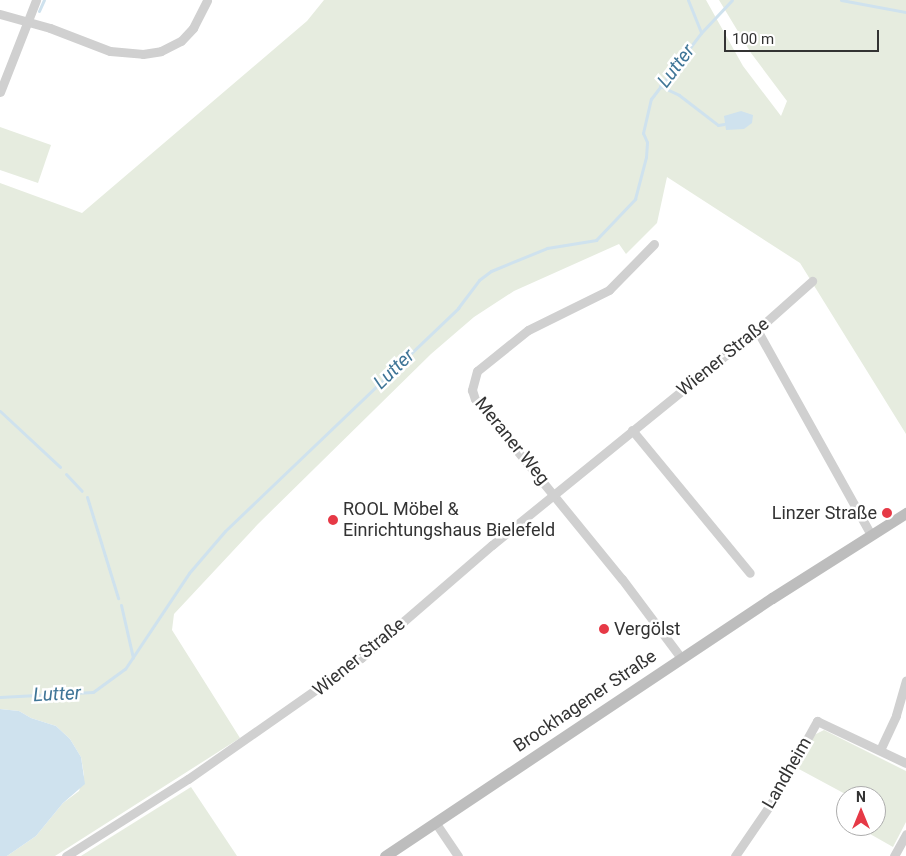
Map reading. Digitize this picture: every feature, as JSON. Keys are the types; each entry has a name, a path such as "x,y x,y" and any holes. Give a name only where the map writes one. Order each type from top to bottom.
{"main road":[{"name":"Brockhagener Straße","path":"385,856 680,658 871,535 905,516"}],"street":[{"path":"0,92 36,0"},
{"path":"0,14 50,28 110,51 143,54 161,52 181,41 193,28 208,0"},
{"name":"Meraner Weg","path":"654,244 609,290 528,330 477,371 472,390 475,399 554,493 680,658"},
{"name":"Wiener Straße","path":"66,856 188,779 318,691 554,493 757,330 812,281"},
{"path":"757,330 871,535"},
{"path":"632,430 750,573"},
{"path":"880,750 896,715 906,680"},
{"name":"Landheim","path":"735,856 772,802 817,721 906,763"},
{"path":"435,822 458,856"},
{"path":"894,856 906,834"}],"shaded area":[{"path":"324,0 706,0 743,66 781,116 787,101 751,53 719,0 906,0 906,434 800,263 667,177 657,223 626,254 619,244 514,291 474,317 431,354 258,524 174,614 172,630 240,738 55,856 7,856 36,836 63,803 79,791 84,775 81,757 70,739 56,726 31,718 19,711 0,709 0,183 82,213 307,21"},
{"path":"0,127 51,145 38,183 0,170"},
{"path":"824,730 906,771 906,822 893,847 874,836 886,836 886,786 836,786 836,789 797,768 814,735"},
{"path":"191,787 237,856 81,856 103,842"}],"water":[{"path":"741,111 753,115 752,123 744,129 726,130 724,116"},
{"path":"0,709 19,711 31,718 56,726 70,739 81,757 85,784 63,803 36,836 7,856 0,856"}],"waterway":[{"path":"39,11 44,0"},
{"path":"688,0 701,33"},
{"name":"Lutter","path":"0,697 93,692 125,669 189,573 225,531 458,308 479,280 491,271 547,248 596,240 635,199 646,157 647,142 643,133 651,99 701,33 732,0"},
{"name":"Lutter","path":"841,0 906,12"},
{"path":"660,86 679,95 718,125 724,124"},
{"path":"0,411 60,467"},
{"path":"66,474 82,491"},
{"path":"87,497 118,598"},
{"path":"121,605 133,658"}],"place":[{"name":"Linzer Straße","path":"887,513"},
{"name":"ROOL Möbel & Einrichtungshaus Bielefeld","path":"333,520"},
{"name":"Vergölst","path":"604,629"}]}
